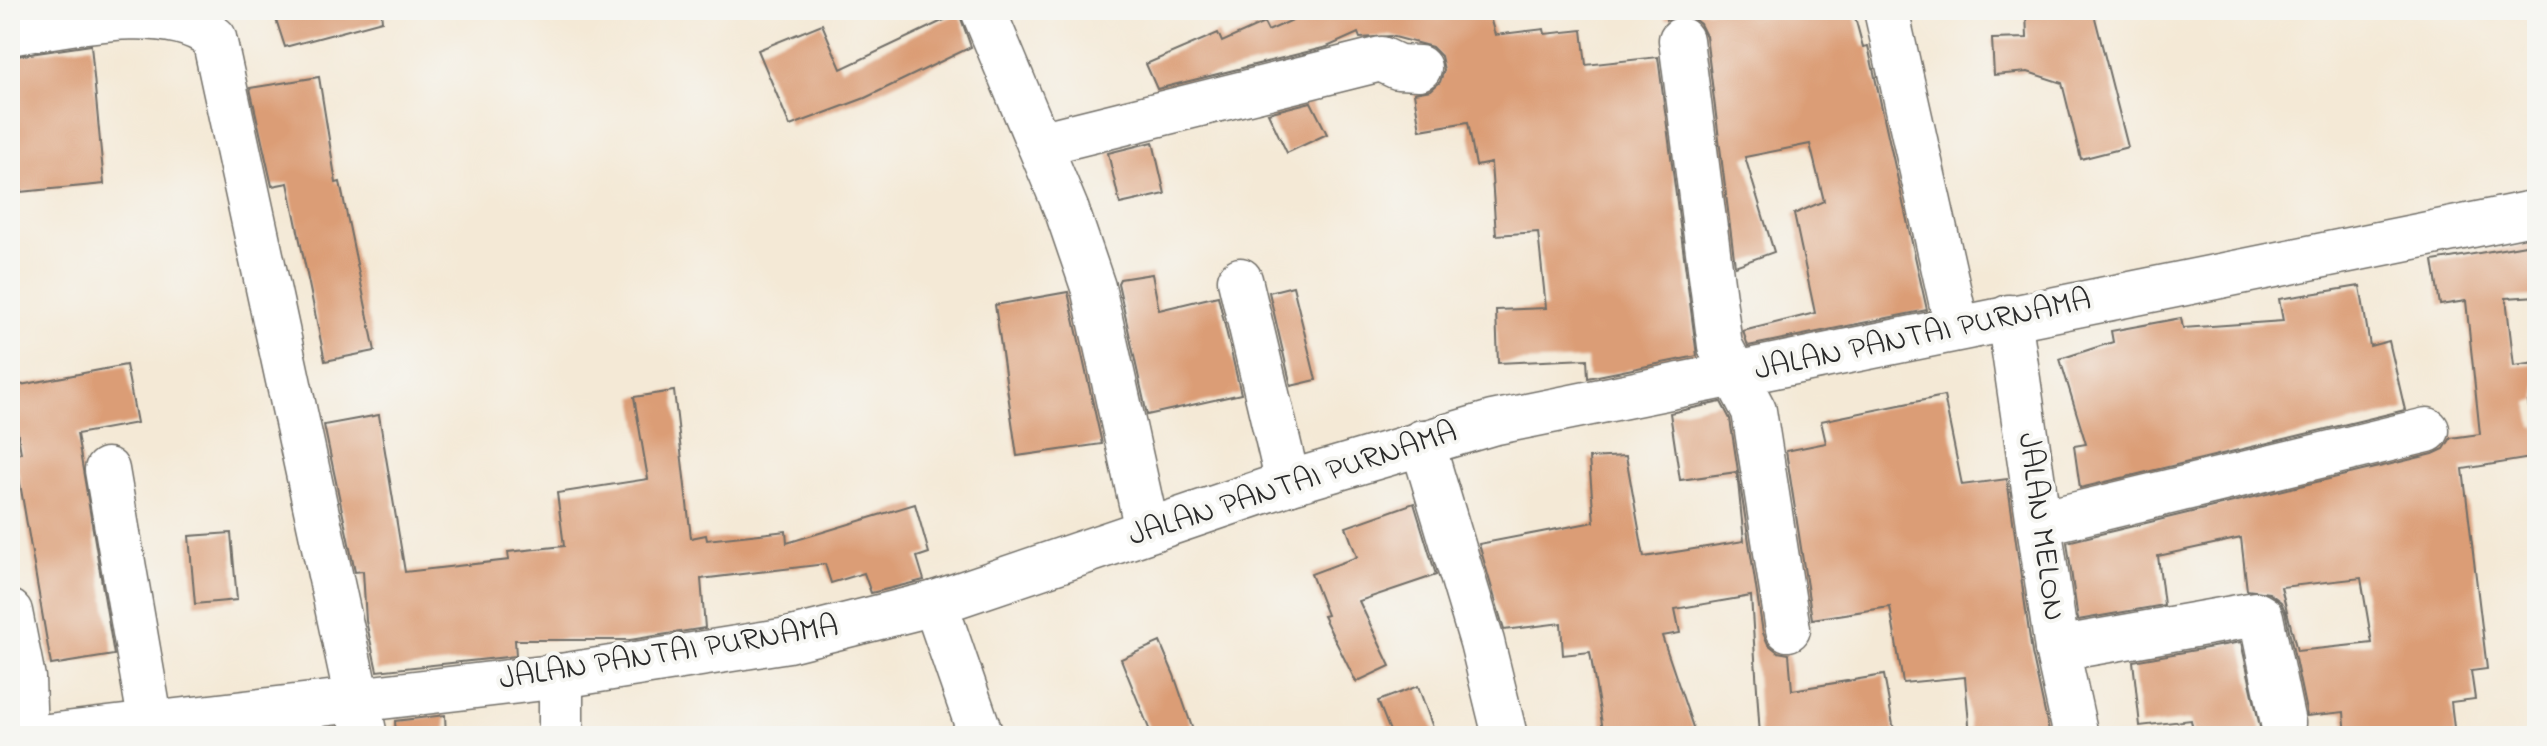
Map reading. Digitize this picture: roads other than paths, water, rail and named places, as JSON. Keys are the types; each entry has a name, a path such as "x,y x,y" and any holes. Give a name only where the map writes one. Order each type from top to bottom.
{"street":[{"path":"983,10 1039,144 1093,287 1147,530"},
{"path":"1886,10 1957,328"},
{"path":"10,33 123,16 152,16 184,19 202,27 214,38 362,717"},
{"path":"1681,40 1720,346 1754,411 1788,629"},
{"path":"1039,144 1381,59 1398,67 1419,68"},
{"name":"JALAN PANTAI PURNAMA","path":"48,736 151,725 362,717 561,676 788,640 935,603 1288,483 1492,423 2537,212"},
{"path":"1240,280 1288,483"},
{"name":"JALAN MELON","path":"2009,317 2057,649 2076,736"},
{"path":"2040,523 2427,430"},
{"path":"1422,442 1482,642 1505,736"},
{"path":"107,470 151,725"},
{"path":"935,603 981,736"},
{"path":"10,612 23,678 25,736"},
{"path":"2057,649 2256,614 2261,617 2283,723"},
{"path":"561,676 561,736"}]}
